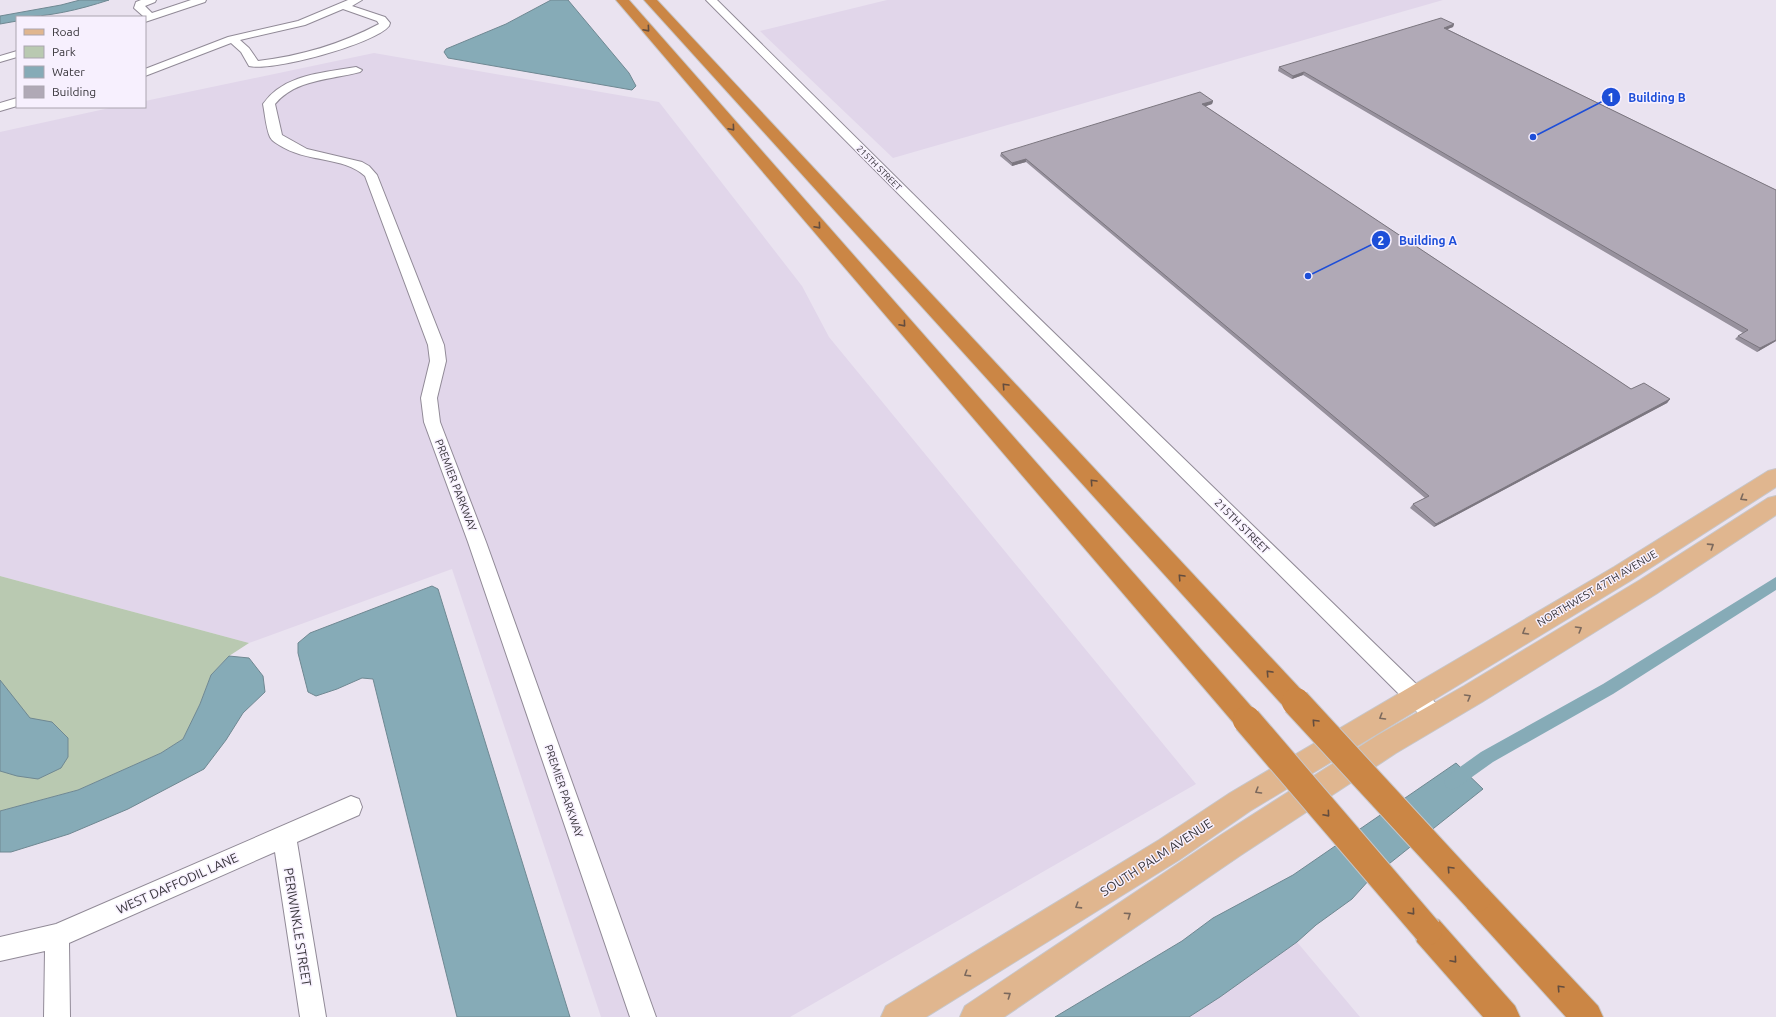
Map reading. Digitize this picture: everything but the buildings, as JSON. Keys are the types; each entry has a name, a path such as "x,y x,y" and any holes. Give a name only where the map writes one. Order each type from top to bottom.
{"highway":[{"path":"622,0 1504,1017"},
{"path":"650,0 1587,1017"}],"main road":[{"name":"NORTHWEST 47TH AVENUE","path":"1425,707 1622,574 1776,477"},
{"path":"976,1017 1238,840 1387,744 1425,707 1641,591 1776,504"},
{"name":"SOUTH PALM AVENUE","path":"897,1017 1169,850 1240,802 1425,707"}],"street":[{"path":"145,16 139,8 140,4 151,0"},
{"path":"147,18 201,0"},
{"path":"146,72 232,39 301,23 357,0"},
{"name":"215TH STREET","path":"711,0 1007,295 1425,707"},
{"name":"215TH STREET","path":"718,0 942,219 1049,335"},
{"path":"232,39 245,50 253,64 258,64 336,47 384,26 384,22 344,6"},
{"path":"0,58 16,54"},
{"name":"PREMIER PARKWAY","path":"356,70 300,82 286,88 274,96 269,104 276,138 285,144 307,153 354,163 364,167 371,175 436,345 438,360 430,398 432,422 478,542 643,1017"},
{"path":"0,107 16,102"},
{"name":"WEST DAFFODIL LANE","path":"0,950 57,936 351,807"},
{"name":"PERIWINKLE STREET","path":"284,836 313,1017"},
{"path":"57,936 57,1017"}],"shaded area":[{"path":"887,0 1443,0 893,158 760,31"},
{"path":"374,53 659,102 802,286 829,337 1196,784 790,1017 601,1017 452,569 249,643 0,576 0,132 109,108 146,108 146,101"},
{"path":"1297,942 1360,1017 1189,1017 1220,997"}],"green space":[{"path":"0,576 249,643 229,656 211,675 200,704 183,739 161,753 78,790 0,811"}],"water":[{"path":"80,0 109,0 86,7 41,16 16,16 16,21 0,24 0,16"},
{"path":"551,0 568,0 629,73 636,86 632,90 448,58 444,52 446,49 506,24"},
{"path":"432,586 438,589 570,1017 457,1017 373,679 362,678 316,696 308,692 298,653 298,643 310,633"},
{"path":"229,656 249,658 263,676 265,692 243,713 226,740 204,769 128,809 69,834 11,852 0,852 0,811 78,790 161,753 183,739 200,704 211,675"},
{"path":"0,680 30,718 52,722 68,738 68,757 61,768 38,779 17,776 0,771"},
{"path":"1456,763 1483,789 1370,879 1352,899 1316,925 1297,942 1220,997 1189,1017 1055,1017 1182,941 1213,918 1293,875"}],"waterway":[{"path":"1452,782 1487,757 1608,689 1776,583"}],"place":[{"name":"Building B","path":"1533,137"},
{"name":"Building A","path":"1308,276"}]}
